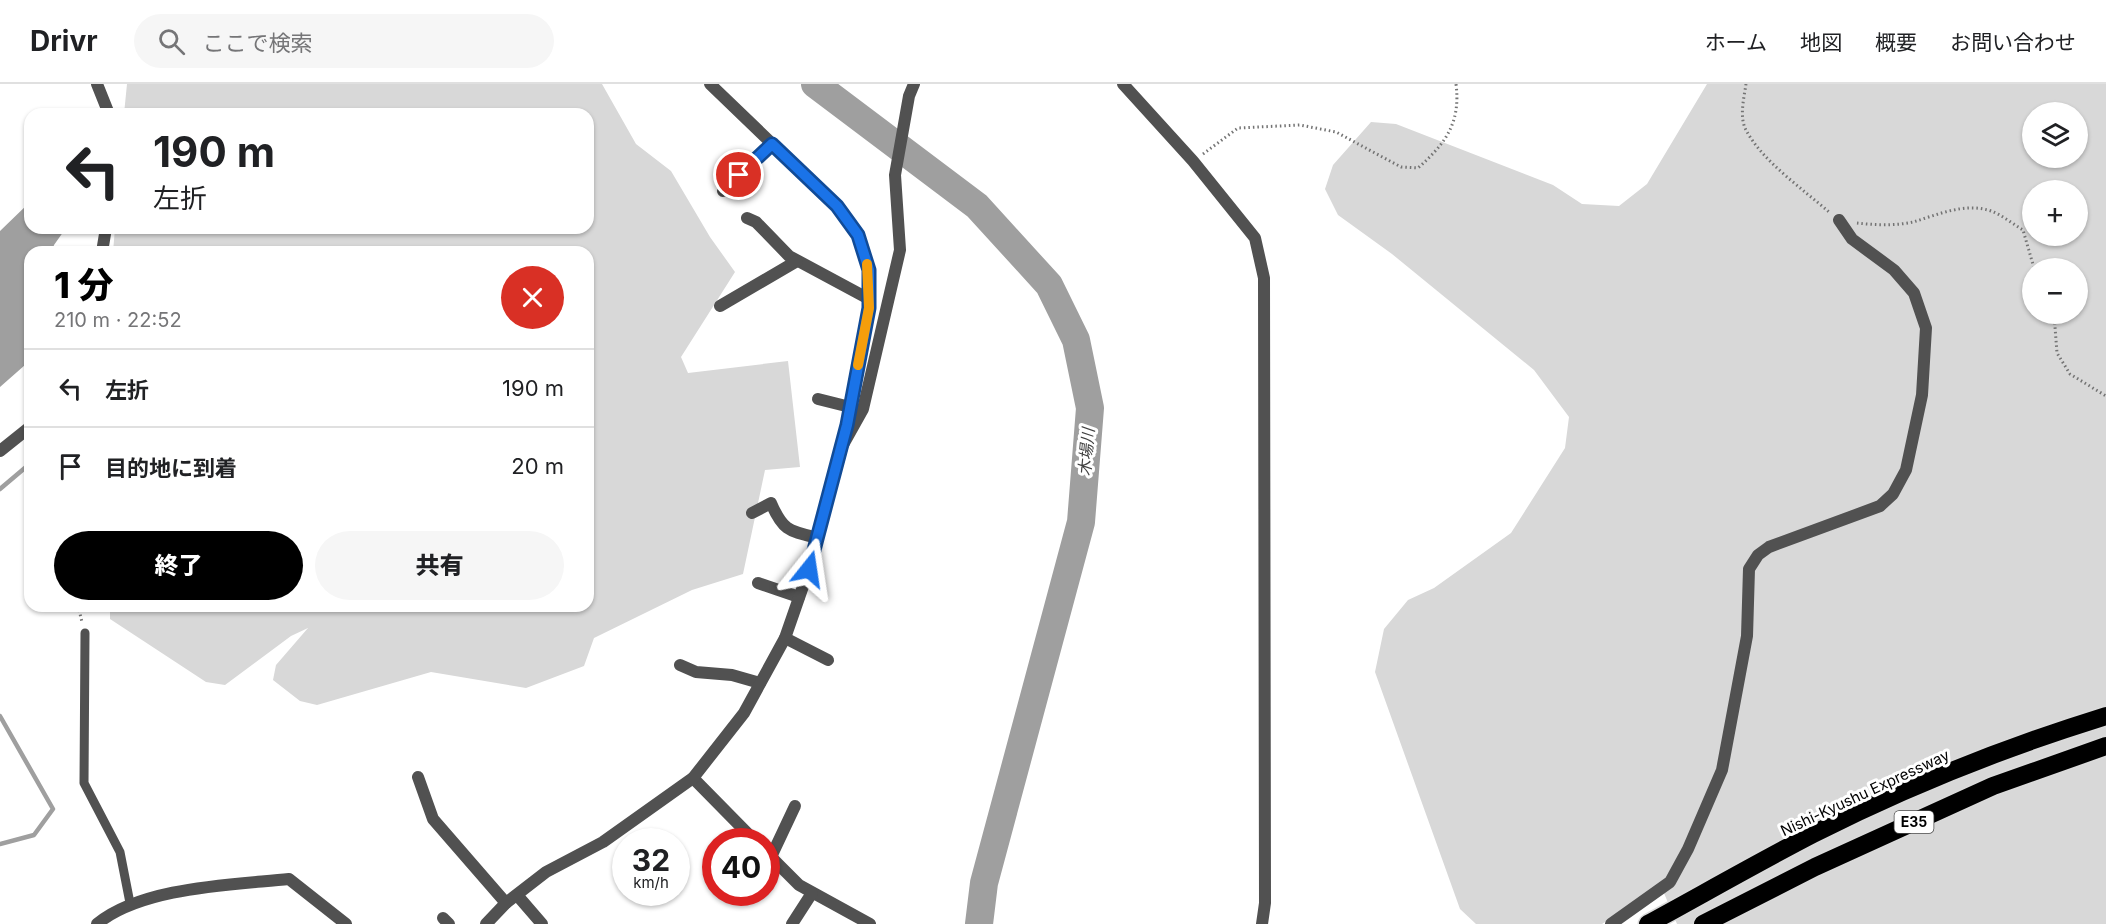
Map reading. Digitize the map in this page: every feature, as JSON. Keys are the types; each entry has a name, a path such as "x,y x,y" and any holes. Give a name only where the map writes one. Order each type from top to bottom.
{"highway":[{"name":"Nishi-Kyushu Expressway","path":"1648,924 1815,834 1893,798 1983,760 2106,716"},
{"name":"E35","path":"1704,924 1815,867 1992,786 2106,746"}],"street":[{"path":"97,84 107,108"},
{"path":"486,924 506,903 546,872 603,842 693,778 744,713 785,638 818,538 843,444 869,299 869,270 858,235 837,206 710,84"},
{"path":"843,444 863,409 900,250 895,175 909,96 914,84"},
{"path":"1123,84 1193,161 1255,238 1264,278 1266,639 1265,903 1262,924"},
{"path":"723,191 772,144"},
{"path":"747,218 756,222 789,256 869,299"},
{"path":"1611,924 1670,882 1688,849 1722,770 1747,636 1749,569 1753,562 1769,547 1880,506 1893,494 1906,470 1922,395 1926,328 1914,293 1894,270 1852,239 1839,220"},
{"path":"720,306 797,261"},
{"path":"818,399 850,407"},
{"path":"0,451 24,432"},
{"path":"752,513 771,503 778,519 787,530 818,538"},
{"path":"758,583 799,597"},
{"path":"785,638 828,660"},
{"path":"680,665 696,672 732,675 760,684"},
{"path":"418,777 433,819 506,903"},
{"path":"693,778 742,828"},
{"path":"780,834 795,806"},
{"path":"780,866 799,885 870,924"},
{"path":"96,924 130,903 192,890 289,879 346,924"},
{"path":"792,924 812,893"},
{"path":"517,895 542,924"}],"lane":[{"path":"85,633 84,783 120,852 130,903"}],"path":[{"path":"1193,161 1238,128 1300,125 1336,132 1401,167 1418,168 1441,147 1449,132 1458,102 1456,84"},
{"path":"1746,84 1743,109 1745,129 1763,153 1839,220 1873,225 1911,222 1938,213 1970,208 1990,211 2023,230 2031,258"},
{"path":"2055,324 2057,353 2065,367 2070,374 2106,396"},
{"path":"80,612 85,633"}],"shaded area":[{"path":"127,84 602,84 636,144 671,171 710,237 735,272 681,357 688,373 788,361 800,467 765,470 743,574 692,590 594,638 584,666 526,688 431,672 317,705 300,701 273,680 276,665 308,628 291,636 225,685 206,682 110,619 110,612 594,612 594,246 114,246 114,234 594,234 594,108 125,108"},
{"path":"1707,84 2106,84 2106,924 1677,924 1661,886 1602,924 1476,924 1460,909 1375,672 1384,629 1408,600 1434,588 1511,533 1565,448 1569,417 1534,370 1392,254 1338,215 1325,189 1333,165 1371,122 1396,124 1553,185 1582,204 1619,206 1647,184"},
{"path":"24,208 24,234 62,234 54,246 24,246 24,366 0,387 0,231"}],"waterway":[{"name":"木場川","path":"815,84 977,206 1049,285 1076,340 1090,408 1081,522 984,883 979,924"},
{"path":"0,489 24,469"},
{"path":"0,716 53,809 34,835 0,844"}],"slow traffic":[{"path":"858,365 869,308 867,264"}],"route":[{"path":"739,175 772,144 837,206 858,235 869,270 869,308 847,425 809,569"}]}
